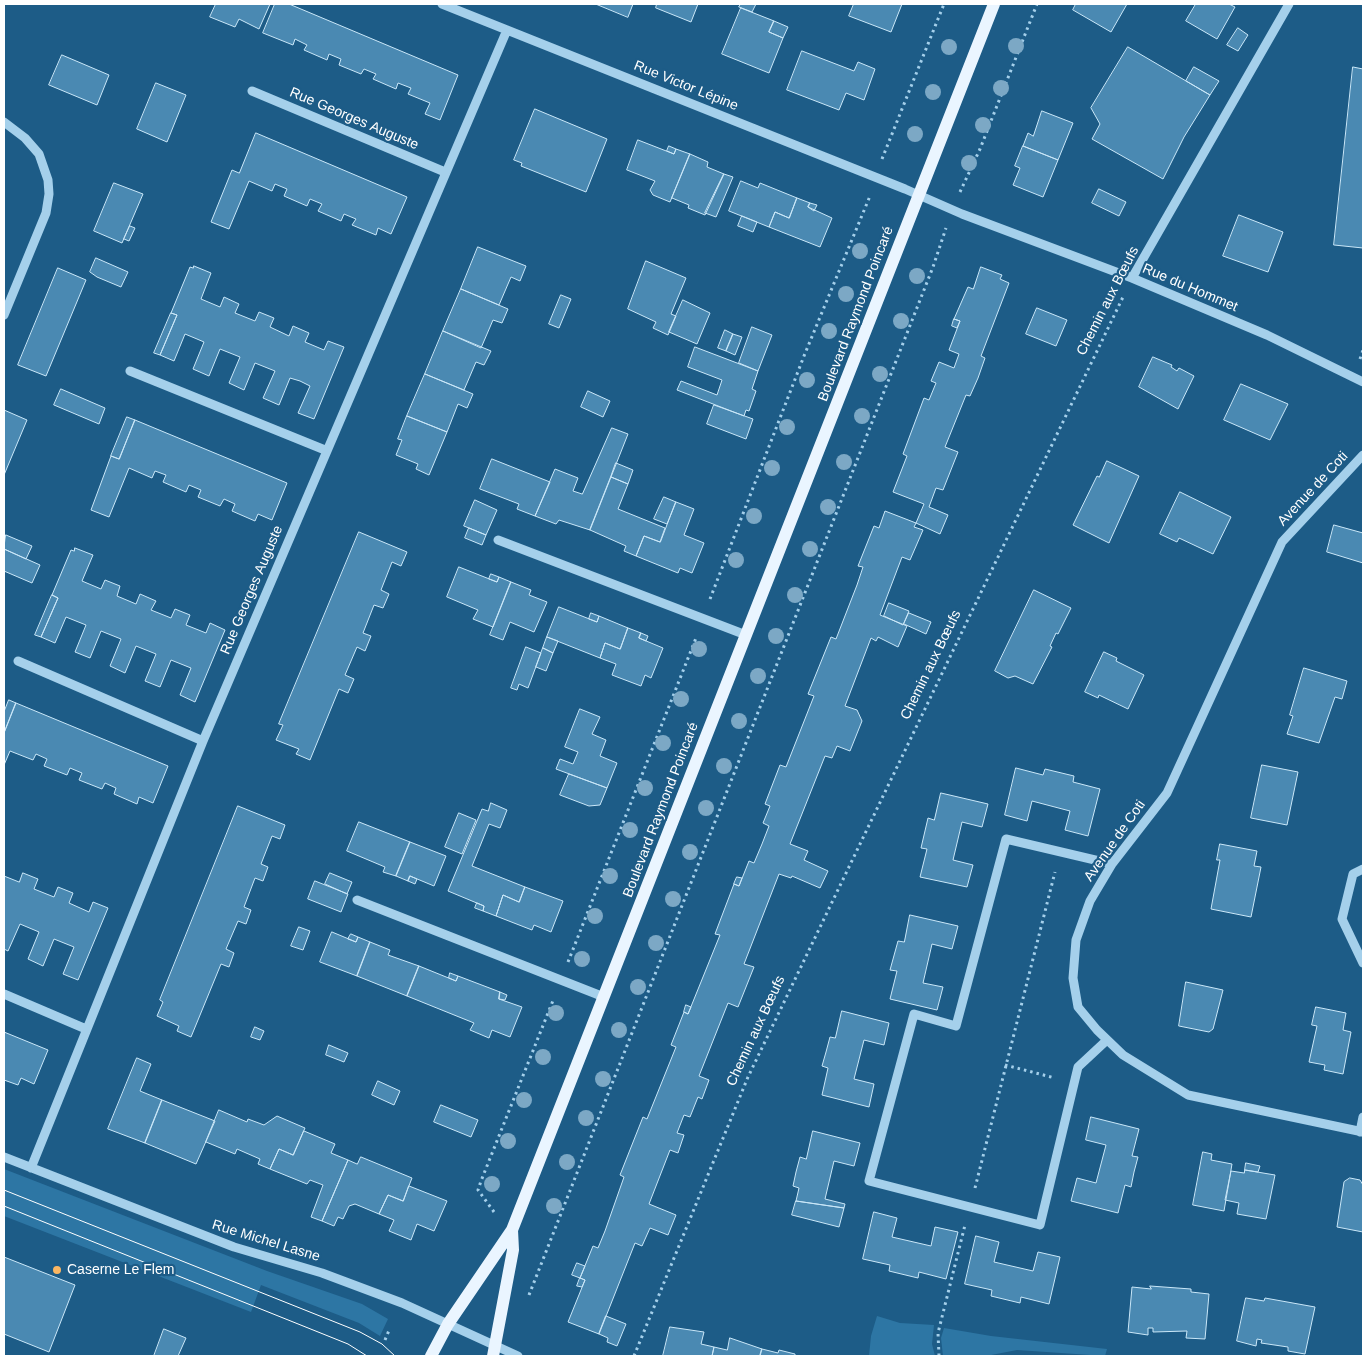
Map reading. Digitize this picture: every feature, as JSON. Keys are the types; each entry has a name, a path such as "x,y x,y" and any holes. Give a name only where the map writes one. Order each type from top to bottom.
{"main road":[{"name":"Boulevard Raymond Poincaré","path":"431,1356 448,1324 512,1230 994,4"},
{"name":"Boulevard Raymond Poincaré","path":"493,1350 513,1250 512,1230"}],"street":[{"name":"Rue Victor Lépine","path":"442,4 919,194"},
{"name":"Chemin aux Bœufs","path":"1132,278 1289,4"},
{"name":"Rue Georges Auguste","path":"31,1168 203,741 325,450 507,30"},
{"name":"Rue Georges Auguste","path":"252,91 445,172"},
{"path":"4,122 25,138 39,154 48,180 49,194 46,213 4,315"},
{"name":"Rue du Hommet","path":"919,194 962,214 1132,278 1267,335 1363,382"},
{"path":"130,371 325,450"},
{"name":"Avenue de Coti","path":"1362,1132 1188,1095 1122,1055 1107,1040 1078,1007 1073,978 1076,940 1090,901 1112,864 1167,793 1282,542 1363,455"},
{"path":"498,540 746,635"},
{"path":"18,661 203,741"},
{"path":"1107,1040 1078,1067 1040,1225 869,1180 914,1014 956,1026 1006,839 1112,864"},
{"path":"1363,869 1353,874 1342,919 1363,963"},
{"path":"357,900 604,997"},
{"path":"4,994 86,1029"},
{"path":"1362,1132 1363,1117"},
{"name":"Rue Michel Lasne","path":"4,1156 234,1247 322,1273 402,1303 448,1324 493,1350 518,1356"}],"path":[{"path":"882,158 944,4"},
{"path":"961,190 980,149 1037,4"},
{"path":"712,594 804,356 872,190"},
{"path":"528,1297 547,1253 933,267 947,223"},
{"name":"Chemin aux Bœufs","path":"634,1356 748,1077 1132,278"},
{"path":"512,1230 492,1211 478,1190 696,639"},
{"path":"939,1356 938,1333 1060,852"},
{"path":"1005,1065 1074,1083"},
{"path":"385,1340 390,1328"}],"shaded area":[{"path":"4,1169 267,1271 362,1304 388,1319 380,1336 359,1323 261,1285 251,1312 4,1216"},
{"path":"877,1316 900,1323 934,1325 932,1344 935,1356 869,1356 871,1336"},
{"path":"944,1328 991,1336 1107,1349 1105,1356 1017,1350 986,1356 943,1356 941,1338"}],"building":[{"path":"216,4 270,4 259,29 239,19 235,27 210,17"},
{"path":"275,4 289,4 458,75 440,120 425,114 430,103 408,94 411,88 398,83 396,89 373,79 376,74 364,69 361,74 339,65 341,59 329,54 327,60 304,50 307,45 295,39 293,45 263,33"},
{"path":"596,4 633,4 628,17"},
{"path":"657,4 698,4 691,22 656,8"},
{"path":"741,4 756,4 752,12 739,7"},
{"path":"854,4 902,4 891,32 849,16"},
{"path":"1076,4 1127,4 1111,32 1073,10"},
{"path":"1196,4 1229,4 1235,7 1217,39 1186,21"},
{"path":"741,8 774,21 769,32 783,38 769,73 722,54"},
{"path":"774,21 788,27 783,38 769,32"},
{"path":"1238,28 1248,35 1238,51 1227,45"},
{"path":"1128,47 1210,95 1184,137 1163,179 1092,139 1100,124 1091,108"},
{"path":"802,51 854,71 858,62 875,69 864,100 846,93 839,110 787,90"},
{"path":"62,55 109,75 97,105 49,85"},
{"path":"1194,67 1219,81 1210,95 1186,81"},
{"path":"1353,67 1363,69 1363,248 1334,245"},
{"path":"156,83 186,95 167,142 137,129"},
{"path":"535,109 607,139 586,192 521,166 522,163 514,160"},
{"path":"1042,111 1073,123 1058,160 1023,146 1028,133 1033,136"},
{"path":"256,133 407,197 391,234 378,228 376,235 352,225 356,219 344,214 341,221 318,211 322,204 310,199 307,206 284,196 287,189 275,184 272,191 249,181 229,229 211,222 232,170 239,173"},
{"path":"638,140 674,154 676,149 690,154 670,202 653,195 650,190 655,181 627,170"},
{"path":"669,146 676,149 674,154 667,151"},
{"path":"1023,146 1058,160 1043,197 1013,185 1020,168 1015,166"},
{"path":"690,154 708,162 707,167 724,174 705,215 688,208 689,205 672,198"},
{"path":"724,174 733,177 716,217 705,213"},
{"path":"741,181 758,188 760,183 797,198 789,218 775,212 769,227 729,211"},
{"path":"114,183 143,194 122,243 94,231"},
{"path":"1099,189 1126,202 1119,216 1092,203"},
{"path":"797,198 810,203 808,207 832,218 820,247 769,227 775,212 789,218"},
{"path":"810,203 817,205 814,211 808,207"},
{"path":"1239,215 1283,232 1268,272 1223,256"},
{"path":"742,216 757,222 753,232 738,226"},
{"path":"130,226 135,228 129,241 124,239"},
{"path":"478,247 526,266 520,281 511,277 499,305 461,289"},
{"path":"96,258 128,272 121,287 90,272"},
{"path":"646,261 686,278 671,314 676,316 668,335 653,328 656,322 628,309"},
{"path":"194,266 211,273 201,299 220,307 224,297 239,304 235,313 255,321 259,312 274,318 270,327 289,336 293,326 309,333 305,342 324,350 328,341 344,347 314,419 298,413 310,386 300,381 290,378 279,405 263,398 275,371 255,363 244,390 229,383 240,357 220,349 209,376 193,369 204,342 185,334 174,361 160,355 177,315 171,313 190,267 193,268"},
{"path":"981,267 1002,275 1000,279 1009,283 981,356 985,358 978,378 970,396 966,395 945,447 958,452 943,490 936,488 929,507 948,515 940,534 916,523 924,504 893,492 907,456 903,454 924,398 929,400 936,383 931,381 939,362 954,368 959,354 949,350 960,321 954,319 968,287 973,289"},
{"path":"58,268 86,280 46,376 18,365"},
{"path":"461,289 508,309 502,323 493,320 481,348 443,331"},
{"path":"561,295 571,299 559,328 549,324"},
{"path":"683,300 710,313 697,344 669,332"},
{"path":"1037,308 1067,320 1056,346 1026,334"},
{"path":"171,313 177,315 160,355 154,353"},
{"path":"954,319 960,321 957,328 952,326"},
{"path":"752,327 772,335 758,371 739,363"},
{"path":"725,330 733,334 726,351 718,348"},
{"path":"443,331 491,351 484,365 476,362 464,390 425,374"},
{"path":"733,334 742,337 735,355 726,351"},
{"path":"695,347 758,371 752,389 756,391 749,411 746,410 744,416 677,390 681,381 717,395 722,380 688,367"},
{"path":"1153,357 1172,365 1171,367 1177,371 1179,368 1194,376 1178,409 1139,387"},
{"path":"425,374 473,394 467,408 458,404 447,432 407,416"},
{"path":"1241,384 1288,404 1270,440 1224,420"},
{"path":"61,389 105,408 99,424 54,405"},
{"path":"588,391 610,401 603,417 581,407"},
{"path":"714,405 753,419 746,439 707,424"},
{"path":"4,410 27,420 4,475"},
{"path":"407,416 447,432 429,475 416,469 418,464 396,455 402,440 398,439"},
{"path":"127,417 135,420 119,459 111,456"},
{"path":"135,420 287,483 272,520 258,514 255,521 232,511 235,504 224,499 220,506 198,497 201,490 189,485 186,492 163,482 166,475 155,471 152,478 129,468 109,517 91,510 111,456 119,459"},
{"path":"612,428 628,434 590,530 559,520 556,524 535,516 555,469 578,478 573,491 582,494"},
{"path":"492,459 550,482 535,516 517,509 519,504 480,489"},
{"path":"1107,461 1139,476 1109,543 1073,525 1097,476 1099,477"},
{"path":"616,463 633,470 628,484 611,477"},
{"path":"611,477 628,484 618,509 665,528 660,542 644,536 636,556 624,551 626,546 590,530"},
{"path":"1180,492 1231,517 1213,554 1179,538 1177,542 1160,534"},
{"path":"664,497 676,502 667,524 654,519"},
{"path":"475,500 497,510 486,535 464,526"},
{"path":"676,502 694,509 684,535 704,543 692,573 680,568 678,573 636,556 644,536 660,542"},
{"path":"885,511 916,523 914,527 923,530 910,560 902,557 880,615 907,626 898,647 878,637 876,641 871,638 845,706 857,710 862,721 850,751 837,746 832,758 825,756 790,844 808,851 804,860 828,871 820,888 792,876 791,878 779,874 744,964 754,967 738,1007 728,1003 699,1076 709,1080 702,1099 698,1097 690,1117 684,1115 677,1133 684,1135 678,1153 670,1150 649,1204 676,1215 668,1235 650,1228 642,1246 635,1243 599,1334 568,1322 585,1280 580,1278 593,1246 598,1248 605,1231 624,1177 620,1175 643,1117 647,1119 676,1047 671,1045 684,1012 688,1014 720,935 715,934 734,884 739,886 749,861 754,863 769,826 763,823 770,806 765,804 780,765 786,767 814,696 808,694 831,637 836,639 857,585 863,567 858,566 874,526 879,528"},
{"path":"1334,525 1363,533 1363,563 1327,552"},
{"path":"469,528 486,535 482,545 465,538"},
{"path":"359,532 407,552 401,566 392,562 381,590 389,594 383,608 374,605 363,633 371,636 365,651 357,647 345,675 354,679 348,693 339,689 310,760 296,754 299,749 276,740 283,725 279,724"},
{"path":"6,535 32,546 26,559 4,549"},
{"path":"75,548 93,555 82,581 101,589 105,580 120,586 117,596 136,604 140,594 156,601 151,610 171,618 175,609 190,615 186,625 206,633 210,623 225,630 195,702 180,695 191,668 171,660 160,687 145,681 156,654 136,646 125,673 110,666 121,639 101,631 90,658 75,652 86,625 66,617 55,643 41,637 58,598 52,595 71,550 74,551"},
{"path":"4,549 40,565 32,583 4,571"},
{"path":"459,567 497,582 499,577 511,582 493,627 473,619 478,610 447,597"},
{"path":"491,574 499,577 497,582 489,579"},
{"path":"511,582 531,590 529,595 547,602 534,632 510,622 503,640 490,635"},
{"path":"1034,590 1071,608 1058,634 1056,633 1050,646 1052,647 1033,684 1015,676 1008,678 995,671"},
{"path":"52,595 58,598 41,637 35,635"},
{"path":"889,603 909,611 903,625 884,616"},
{"path":"559,607 597,622 599,616 628,628 620,649 605,643 600,658 547,637"},
{"path":"591,613 599,616 597,622 589,619"},
{"path":"909,613 931,622 926,634 904,624"},
{"path":"628,628 641,633 639,638 663,648 651,678 645,675 641,686 612,675 616,664 600,658 605,643 620,649"},
{"path":"641,633 648,636 646,641 639,638"},
{"path":"547,637 558,641 553,653 543,648"},
{"path":"526,647 541,653 528,688 519,684 517,690 511,688"},
{"path":"543,648 553,653 546,671 536,667"},
{"path":"1104,652 1117,658 1116,661 1144,675 1128,709 1099,695 1098,698 1085,692"},
{"path":"1304,668 1347,681 1342,699 1335,697 1319,743 1287,734 1293,716 1290,715"},
{"path":"9,700 16,703 4,733 4,712"},
{"path":"16,703 168,766 153,803 139,797 137,804 114,794 116,788 105,783 102,789 79,780 82,773 70,768 67,775 44,766 47,759 36,754 33,760 10,751 4,765 4,733"},
{"path":"580,709 600,717 592,734 606,740 600,756 617,763 607,788 556,769 560,759 573,764 578,752 565,747"},
{"path":"1262,765 1298,772 1287,825 1251,818"},
{"path":"1016,768 1043,775 1045,769 1074,776 1073,782 1100,789 1088,836 1065,830 1070,811 1032,801 1027,821 1005,815"},
{"path":"569,774 607,788 600,805 589,806 560,795"},
{"path":"941,793 988,804 982,827 962,822 953,860 973,865 967,887 920,877 927,849 921,848 928,818 934,820"},
{"path":"491,803 507,810 500,828 489,824 472,866 525,887 519,902 503,895 496,916 483,911 484,906 448,891 482,809 488,811"},
{"path":"238,806 285,825 280,839 272,836 261,864 268,867 263,881 255,878 244,907 251,910 246,924 238,921 226,949 234,953 229,967 221,964 191,1037 177,1031 179,1026 157,1016 163,1002 160,1000"},
{"path":"459,813 476,820 462,854 445,847"},
{"path":"359,822 410,842 396,876 383,872 385,867 347,851"},
{"path":"410,842 446,856 434,886 410,876 408,881 396,876"},
{"path":"1220,844 1257,851 1254,866 1261,867 1251,917 1211,909 1220,860 1217,860"},
{"path":"23,873 38,879 34,889 54,897 58,887 73,893 69,903 89,912 93,902 108,908 78,980 63,974 74,947 54,939 43,966 28,959 39,932 20,924 8,951 4,949 4,876 19,882"},
{"path":"330,873 352,882 347,894 325,884"},
{"path":"410,876 417,879 415,884 408,881"},
{"path":"737,877 742,878 739,886 734,884"},
{"path":"315,881 348,894 341,912 308,899"},
{"path":"525,887 563,901 551,932 534,925 532,930 496,916 503,895 519,902"},
{"path":"477,903 484,906 483,911 475,908"},
{"path":"910,915 958,926 952,949 932,944 923,983 943,987 937,1010 890,999 897,971 890,970 898,941 904,942"},
{"path":"299,927 310,931 303,950 291,946"},
{"path":"332,932 356,942 358,937 370,942 357,976 320,962"},
{"path":"351,934 358,937 356,942 348,939"},
{"path":"370,942 390,950 388,955 419,966 407,996 357,976"},
{"path":"419,966 456,981 458,976 500,992 499,999 522,1007 510,1037 492,1030 489,1038 470,1030 474,1023 407,996"},
{"path":"450,973 458,976 456,981 449,978"},
{"path":"1186,982 1223,990 1213,1029 1209,1032 1179,1026"},
{"path":"500,992 507,995 505,1000 499,999"},
{"path":"686,1005 691,1007 688,1014 684,1012"},
{"path":"1316,1007 1346,1013 1343,1030 1351,1032 1343,1074 1324,1070 1325,1065 1309,1062 1317,1026 1312,1025"},
{"path":"842,1011 889,1023 884,1045 864,1040 854,1079 874,1084 869,1107 822,1095 828,1068 822,1066 830,1037 835,1038"},
{"path":"255,1027 264,1031 260,1040 251,1037"},
{"path":"4,1032 48,1050 34,1084 21,1078 18,1085 4,1080"},
{"path":"329,1045 348,1053 344,1062 326,1055"},
{"path":"137,1058 151,1064 140,1091 162,1100 145,1143 108,1129"},
{"path":"378,1081 400,1091 394,1105 372,1095"},
{"path":"162,1100 215,1121 196,1164 145,1143"},
{"path":"441,1105 478,1120 471,1137 434,1122"},
{"path":"219,1110 247,1122 248,1119 264,1125 277,1116 305,1128 293,1155 279,1149 270,1169 258,1164 260,1159 237,1149 235,1154 206,1142"},
{"path":"1091,1117 1139,1129 1132,1156 1138,1157 1131,1187 1125,1185 1118,1213 1071,1201 1077,1178 1096,1183 1106,1145 1086,1140"},
{"path":"304,1131 335,1144 331,1153 348,1160 322,1221 311,1217 323,1185 310,1180 307,1184 270,1169 279,1149 293,1155"},
{"path":"813,1131 860,1143 854,1166 834,1161 825,1199 845,1204 844,1208 796,1201 799,1188 793,1186 796,1172 800,1157 806,1159"},
{"path":"1203,1152 1212,1154 1211,1160 1232,1164 1224,1211 1193,1205"},
{"path":"361,1157 412,1178 403,1201 388,1195 379,1214 355,1204 349,1206 343,1219 338,1217 334,1226 322,1221 348,1160 357,1164"},
{"path":"1246,1163 1260,1166 1258,1172 1245,1170"},
{"path":"1245,1170 1275,1175 1266,1219 1237,1214 1239,1203 1225,1200 1231,1171 1244,1173"},
{"path":"1350,1178 1360,1180 1363,1185 1363,1232 1337,1227 1344,1182"},
{"path":"409,1186 447,1201 434,1231 417,1224 411,1240 389,1231 394,1220 379,1214 388,1195 403,1201"},
{"path":"796,1201 844,1208 839,1227 792,1215"},
{"path":"874,1212 897,1218 892,1237 931,1246 935,1227 958,1232 946,1279 919,1272 918,1278 889,1271 890,1265 863,1259"},
{"path":"976,1236 999,1242 994,1262 1033,1271 1038,1252 1060,1257 1049,1304 1021,1297 1020,1303 991,1296 992,1290 965,1284"},
{"path":"4,1257 75,1285 49,1352 4,1334"},
{"path":"577,1263 585,1266 580,1278 572,1275"},
{"path":"580,1278 585,1280 582,1287 577,1286"},
{"path":"1150,1286 1191,1289 1191,1292 1209,1294 1205,1339 1186,1338 1187,1331 1153,1332 1153,1328 1148,1328 1148,1335 1128,1332 1132,1287 1151,1289"},
{"path":"1246,1298 1264,1301 1265,1298 1315,1307 1305,1354 1288,1351 1288,1347 1261,1343 1262,1340 1257,1339 1256,1346 1237,1341"},
{"path":"606,1316 626,1324 617,1346 607,1342 608,1338 599,1334"},
{"path":"670,1327 704,1332 701,1344 714,1347 712,1356 663,1356"},
{"path":"164,1329 186,1338 178,1356 154,1356"},
{"path":"730,1338 762,1349 760,1356 712,1356 714,1347 727,1350"},
{"path":"762,1349 778,1353 779,1350 795,1354 795,1356 760,1356"}],"tram line":[{"path":"4,1190 360,1332 382,1344 395,1356"},
{"path":"4,1206 348,1344 367,1356"}],"place":[{"name":"Caserne Le Flem","path":"57,1270"}]}
